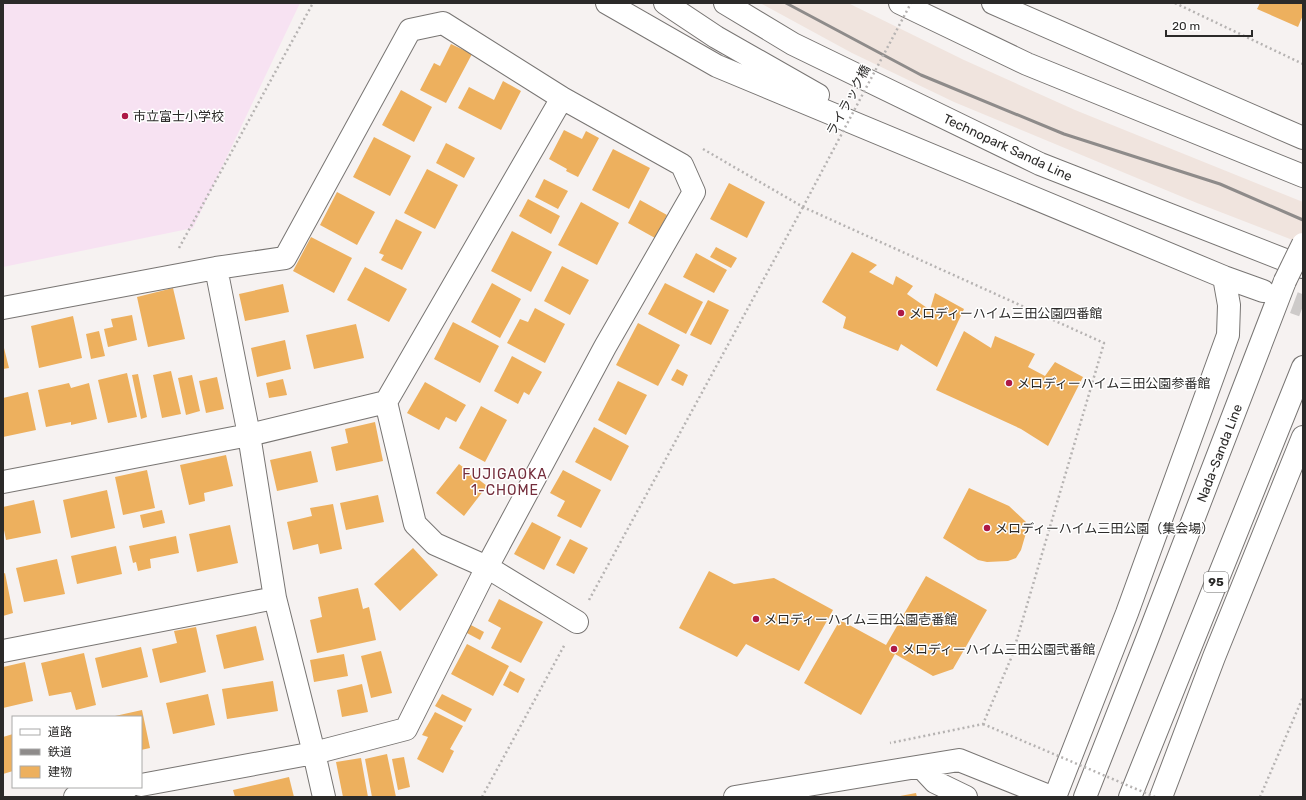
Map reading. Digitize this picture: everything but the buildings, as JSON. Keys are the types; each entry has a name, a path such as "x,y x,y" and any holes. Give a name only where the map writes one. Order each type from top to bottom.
{"main road":[{"path":"607,3 717,66 1224,277 1262,291"},
{"path":"665,3 716,37 899,142"},
{"name":"Technopark Sanda Line","path":"725,3 792,44 1040,164 1303,267"},
{"path":"900,3 1027,64 1303,176"},
{"path":"996,4 1303,138"},
{"path":"3,308 216,268 285,258 410,30 443,23 562,98 682,166 694,192 605,347 487,567 406,729 314,752 142,785"},
{"path":"562,98 386,402 415,524 435,544 487,567 577,622"},
{"name":"Nada-Sanda Line","path":"1085,797 1284,281 1303,244"},
{"path":"216,268 249,435 275,598 324,797"},
{"path":"1055,797 1127,613 1228,335 1229,305 1224,277"},
{"name":"95","path":"1130,797 1303,367"},
{"path":"3,482 249,435 386,402"},
{"name":"95","path":"1161,797 1217,650 1303,437"},
{"path":"3,651 275,598"},
{"path":"735,797 959,760 1050,797"},
{"path":"921,767 935,782 966,797"},
{"path":"75,797 123,788"}],"path":[{"path":"162,278 313,3"},
{"name":"ライラック橋","path":"482,797 804,207 911,3"},
{"path":"1175,3 1303,64"},
{"path":"700,148 804,207 1104,344 1012,656 983,724 1155,797"},
{"path":"1260,797 1303,697"}],"shaded area":[{"name":"市立富士小学校","path":"3,3 300,3 193,228 3,267"},
{"path":"760,3 848,3 964,60 1075,110 1303,202 1303,244 1197,203 954,102 852,53"}],"tunnel":[{"path":"1263,291 1303,306"}],"railway":[{"path":"786,3 921,75 1064,134 1220,184 1303,220"}],"place":[{"name":"市立富士小学校","path":"125,116"},
{"name":"メロディーハイム三田公園四番館","path":"901,313"},
{"name":"メロディーハイム三田公園参番館","path":"1009,383"},
{"name":"メロディーハイム三田公園（集会場）","path":"987,528"},
{"name":"メロディーハイム三田公園壱番館","path":"756,619"},
{"name":"メロディーハイム三田公園弐番館","path":"894,649"}],"district":[{"name":"FUJIGAOKA 1-CHOME","path":"505,482"}]}
